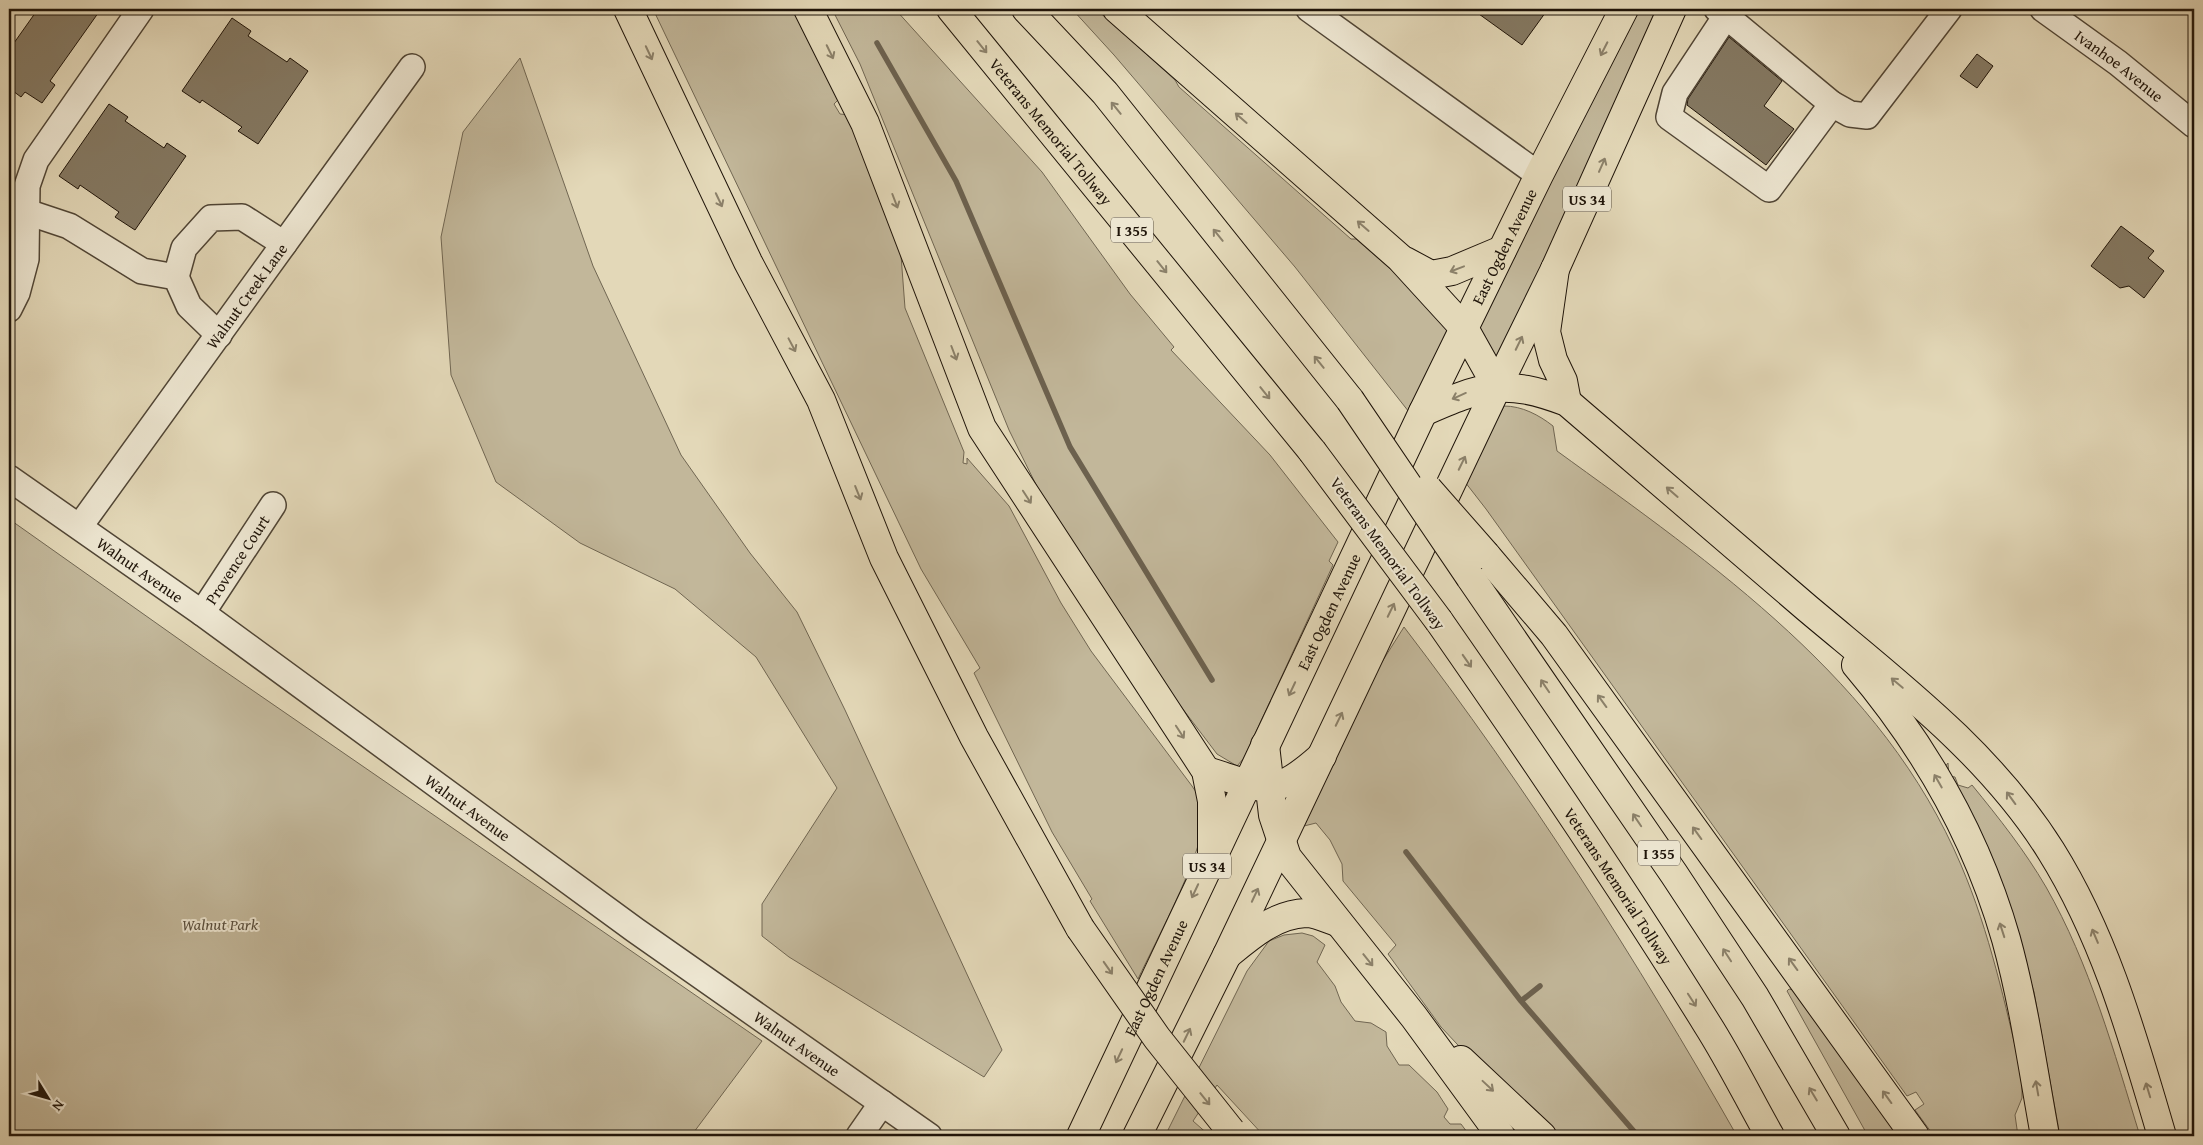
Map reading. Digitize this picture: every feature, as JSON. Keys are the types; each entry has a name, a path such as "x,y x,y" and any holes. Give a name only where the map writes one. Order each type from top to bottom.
{"main road":[{"path":"628,9 748,262 821,400 884,558 974,738 1080,928 1157,1038 1233,1134"},
{"path":"808,9 865,123 982,428 1206,770 1212,801 1212,855"},
{"name":"Veterans Memorial Tollway","path":"951,9 1312,451 1439,621 1530,751 1640,919 1708,1025 1770,1136"},
{"name":"I 355","path":"1026,9 1105,93 1350,400 1674,874 1749,989 1836,1136"},
{"path":"1117,9 1400,258 1464,328 1497,387"},
{"name":"East Ogden Avenue","path":"1081,1136 1212,855 1259,786 1265,746 1423,412 1539,175 1624,9"},
{"name":"US 34","path":"1137,1136 1227,955 1497,387 1555,270 1672,9"},
{"path":"1400,258 1431,274 1452,271 1502,250"},
{"path":"1555,270 1546,332 1553,360 1563,381 1567,402"},
{"path":"1423,412 1470,392 1497,387 1539,392 1567,402 1806,607 1938,717 2001,784 2051,851 2094,933 2124,1008 2162,1136"},
{"path":"1350,400 1554,635 1915,1136"},
{"path":"1806,607 1883,698 1916,743 1969,841 1989,889 2012,964 2046,1136"},
{"path":"1206,770 1259,786 1301,775 1322,756"},
{"path":"1259,786 1273,816 1280,842 1287,857 1414,1017 1501,1136"},
{"path":"1227,955 1260,928 1282,919 1307,913 1337,922"},
{"path":"1414,1017 1542,1136"}],"street":[{"path":"9,308 17,293 26,259 27,186 36,160 141,9"},
{"path":"1309,9 1539,175"},
{"path":"1832,104 1769,189 1669,116 1675,93 1722,12 1832,104 1850,114 1867,116 1949,9"},
{"name":"Ivanhoe Avenue","path":"2043,9 2118,63 2194,124"},
{"name":"Walnut Creek Lane","path":"80,526 412,67"},
{"path":"27,212 69,226 142,271 176,277"},
{"path":"219,334 189,306 176,277 184,248 211,218 242,217 284,244"},
{"name":"Walnut Avenue","path":"9,478 202,613 635,930 929,1136"},
{"name":"Provence Court","path":"202,613 273,505"},
{"path":"859,1136 882,1103"}],"green space":[{"path":"653,9 794,9 841,97 834,104 840,114 849,115 900,242 905,308 964,452 963,463 967,464 967,458 1009,506 1061,603 1091,651 1192,786 1204,805 1204,821 1191,866 1138,979 1090,901 1092,899 1052,832 974,673 980,668 921,569"},
{"path":"832,9 895,9 1042,172 1130,294 1174,347 1171,350 1270,455 1338,542 1329,561 1333,565 1244,758 1237,766 1217,754 1179,704 1137,646 1052,517 1009,430 860,64"},
{"path":"1072,9 1096,9 1175,80 1179,87 1351,239 1356,239 1442,314 1449,327 1409,412 1295,267 1114,55"},
{"path":"1637,9 1658,9 1575,198 1494,368 1477,328"},
{"path":"520,58 593,266 681,455 750,553 797,612 845,710 1002,1050 984,1077 789,957 762,936 762,904 837,788 756,657 675,589 580,543 496,482 451,375 441,237 463,132"},
{"path":"1504,406 1511,406 1530,412 1553,426 1557,451 1675,538 1789,632 1840,683 1887,739 1928,799 1961,865 1989,943 2022,1075 2022,1098 2015,1115 2018,1136 1934,1136 1915,1110 1924,1104 1916,1092 1907,1096 1465,482"},
{"name":"Walnut Park","path":"9,519 207,659 762,1041 691,1136 9,1136"},
{"path":"1404,627 1494,750 1579,876 1660,1005 1737,1136 1551,1136 1505,1095 1441,1027 1388,954 1396,945 1343,881 1342,864 1330,840 1316,823 1304,826 1380,665"},
{"path":"1948,763 1949,776 1955,777 1958,785 1968,788 1972,785 2011,835 2038,874 2062,916 2100,1009 2140,1136 2060,1136 2034,992 2004,893 1943,769"},
{"path":"1302,933 1313,936 1325,945 1317,962 1335,986 1341,1002 1355,1021 1371,1023 1386,1032 1387,1046 1399,1065 1409,1065 1437,1092 1448,1109 1444,1117 1450,1124 1461,1124 1470,1136 1264,1136 1217,1085 1193,1121 1210,1136 1165,1136 1247,971 1269,941 1284,935"},
{"path":"1789,989 1793,990 1899,1136 1868,1136 1787,991"}],"building":[{"path":"38,9 101,9 50,81 55,85 42,103 25,92 21,97 9,88 9,50"},
{"path":"1472,9 1548,9 1522,45"},
{"path":"232,18 251,31 248,36 287,62 290,58 308,71 258,144 238,131 242,127 202,100 200,103 182,91"},
{"path":"1729,37 1782,81 1764,106 1794,129 1766,165 1687,105 1688,99"},
{"path":"1977,54 1993,66 1977,88 1960,76"},
{"path":"109,104 128,117 125,121 164,148 167,143 186,156 135,230 115,217 119,212 80,185 78,189 59,176"},
{"path":"2121,226 2154,251 2148,258 2164,271 2144,298 2129,286 2120,288 2091,266"}],"waterway":[{"path":"877,43 956,181 1070,447 1212,680"},
{"path":"1406,852 1521,1001 1638,1136"},
{"path":"1521,1001 1540,986"}]}
